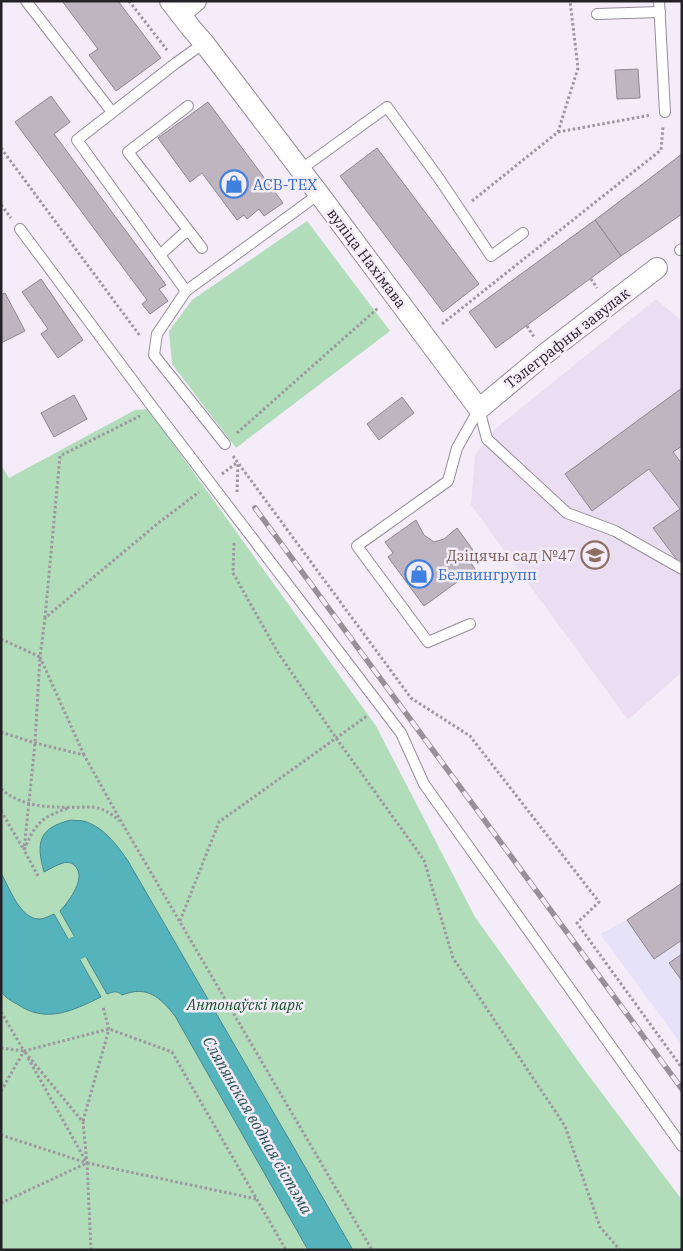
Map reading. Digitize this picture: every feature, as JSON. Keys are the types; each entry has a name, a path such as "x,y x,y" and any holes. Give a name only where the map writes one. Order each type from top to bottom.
{"street":[{"name":"вуліца Нахімава","path":"196,1 175,8 204,43 319,194 479,409"},
{"name":"Тэлеграфны завулак","path":"479,409 545,354 657,268"}],"lane":[{"path":"26,1 112,112"},
{"path":"597,14 659,7 665,112"},
{"path":"186,291 77,140 204,43"},
{"path":"188,106 128,152 202,248"},
{"path":"300,170 387,107 438,178 490,256 523,233"},
{"path":"224,444 154,355 158,334 186,291 319,194"},
{"path":"20,229 154,409 401,733 424,784 682,1146"},
{"path":"160,255 183,234 189,232"},
{"path":"479,409 487,439 567,513 616,531 682,569"},
{"path":"470,624 428,642 357,546 448,481 457,448 479,409"}],"path":[{"path":"129,1 176,63"},
{"path":"558,132 578,68 570,1"},
{"path":"427,338 661,150 665,112 558,132 460,211"},
{"path":"1,148 154,355"},
{"path":"394,295 224,444 411,698 470,736 599,902 577,923 682,1068"},
{"path":"24,850 35,743 40,657 60,456 154,409"},
{"path":"238,462 233,573 277,652 424,860 453,958 565,1126 600,1227 620,1250"},
{"path":"45,618 157,524 210,483"},
{"path":"1,639 40,657 84,755 372,1250"},
{"path":"180,922 219,822 380,706"},
{"path":"1,732 35,743 84,755"},
{"path":"1,790 29,804 45,807 92,806 100,808 108,811 122,822"},
{"path":"24,850 38,824 53,813 72,807"},
{"path":"1,810 38,876"},
{"path":"91,1250 83,1122 110,1029 103,1007"},
{"path":"1,1012 87,1163"},
{"path":"1,1048 24,1051 110,1029 172,1052 286,1250"},
{"path":"1,1090 24,1051"},
{"path":"24,1051 83,1122"},
{"path":"1,1135 87,1163 257,1199"},
{"path":"1,1204 87,1163"}],"shaded area":[{"name":"Дзіцячы сад №47","path":"656,299 682,321 682,672 628,720 471,505 475,455 495,429"},
{"path":"682,883 682,1045 600,934 627,920"}],"green space":[{"path":"307,221 390,331 236,448 172,364 169,331 192,300"},
{"name":"Антонаўскі парк","path":"148,409 376,726 475,917 586,1072 682,1200 682,1250 1,1250 1,465 9,478 135,410"}],"water":[{"path":"71,820 83,821 97,827 114,843 128,861 353,1250 308,1250 175,1016 164,1003 146,992 131,992 122,995 118,992 107,994 60,911 76,889 79,876 78,870 73,864 66,862 44,872 40,853 42,838 46,832 60,823"},
{"path":"1,873 16,901 26,914 32,918 39,919 54,914 101,997 69,1011 49,1014 28,1010 4,996 1,992"}],"building":[{"path":"62,1 118,1 161,58 116,91 89,55 98,49"},
{"path":"638,69 640,98 617,99 615,70"},
{"path":"51,96 70,122 54,134 166,285 159,289 168,301 150,314 142,304 147,300 15,122"},
{"path":"208,102 283,203 264,216 259,209 247,219 244,215 237,220 202,173 190,182 158,138"},
{"path":"377,148 479,284 443,312 340,176"},
{"path":"682,154 682,214 621,256 595,220"},
{"path":"595,220 621,256 496,348 469,312"},
{"path":"41,279 83,340 58,358 41,334 48,329 22,292"},
{"path":"5,293 25,331 1,343 1,295"},
{"path":"682,388 682,446 673,452 682,464 682,562 680,564 653,528 680,509 649,469 592,511 565,474"},
{"path":"74,395 87,419 54,437 41,413"},
{"path":"402,397 414,413 379,440 367,424"},
{"path":"416,520 424,535 434,542 444,539 457,528 473,550 466,556 475,569 424,606 388,557 393,553 385,542"},
{"path":"682,883 682,940 654,959 627,920"},
{"path":"682,954 682,981 669,963"}],"waterway":[{"name":"Сляпянская водная сістэма","path":"1,917 22,948 30,954 39,957 61,955 111,933"}],"railway":[{"path":"255,508 682,1089"}],"place":[{"name":"ACB-TEX","path":"234,184"},
{"name":"Дзіцячы сад №47","path":"595,555"},
{"name":"Белвингрупп","path":"419,574"}]}
